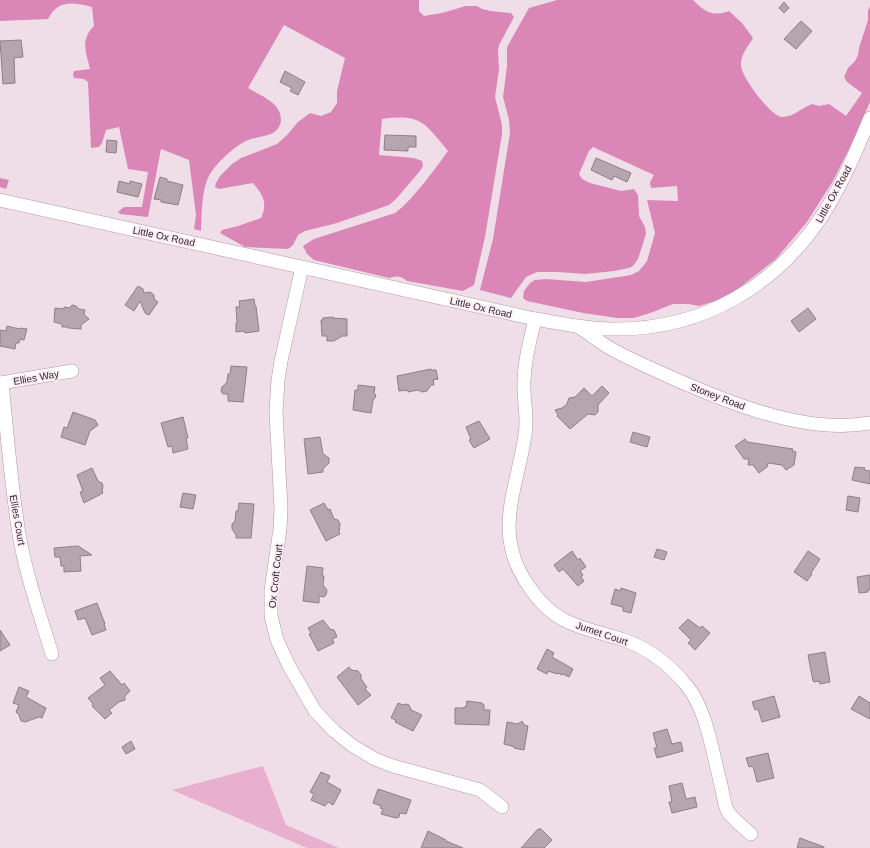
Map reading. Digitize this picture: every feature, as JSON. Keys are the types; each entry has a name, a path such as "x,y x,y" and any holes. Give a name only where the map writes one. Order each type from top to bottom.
{"street":[{"name":"Little Ox Road","path":"0,200 535,319 579,327 609,330 632,329 661,326 680,322 721,306 740,296 787,260 816,224 836,191 856,151 870,118"},
{"name":"Ox Croft Court","path":"302,267 281,361 276,404 281,509 280,529 271,591 271,616 277,640 289,666 315,710 334,731 353,746 375,759 393,766 480,790 502,807"},
{"name":"Jumet Court","path":"535,319 524,373 526,434 509,514 509,540 521,576 542,603 562,619 583,628 625,641 644,649 662,661 679,676 693,693 702,712 728,812 751,834"},
{"name":"Stoney Road","path":"579,327 608,347 634,360 699,390 748,408 773,415 818,424 853,426 870,423"},
{"name":"Ellies Way","path":"1,383 72,371"},
{"name":"Ellies Court","path":"1,383 19,534 32,589 52,654"}],"shaded area":[{"path":"0,0 419,0 419,11 424,16 442,13 466,6 477,6 491,11 511,13 514,17 499,45 498,51 499,70 495,97 502,125 502,134 485,237 474,285 463,291 407,281 398,276 389,278 314,260 307,254 303,246 314,239 395,213 402,208 416,193 448,151 427,127 414,119 382,119 379,155 414,158 422,161 423,166 396,199 389,205 337,223 305,231 298,235 293,245 288,249 245,247 220,233 222,230 261,218 264,203 262,195 253,183 219,189 215,187 220,176 232,164 241,158 277,144 298,122 310,113 321,116 331,112 337,103 337,91 345,58 284,25 248,88 274,104 280,114 280,124 273,133 249,140 237,146 223,158 212,171 208,177 204,192 201,231 194,229 196,215 189,160 161,149 148,217 120,214 118,212 124,207 142,207 148,172 128,169 119,127 106,130 102,143 99,147 91,148 88,82 84,79 74,78 73,75 74,71 90,69 85,46 87,36 94,26 92,7 78,4 66,4 56,8 48,19 0,21"},
{"path":"557,0 693,0 701,8 709,12 718,14 729,11 742,23 753,38 745,51 741,62 746,78 751,87 764,103 777,115 782,117 790,116 812,104 819,106 829,104 846,116 862,93 847,82 844,77 848,68 855,61 858,55 868,20 868,11 870,6 870,102 833,181 807,222 776,259 739,288 722,299 699,306 689,304 673,304 634,318 617,318 583,313 527,301 523,298 524,291 530,283 535,280 546,279 586,282 631,275 639,271 647,261 655,233 647,200 678,201 677,186 651,188 650,182 654,175 593,147 589,151 579,174 582,179 590,183 621,191 634,189 638,195 639,216 645,227 646,234 638,259 633,266 614,271 585,274 537,272 526,277 511,298 480,290 493,239 510,133 509,120 503,97 507,66 507,47 529,8"},
{"path":"0,178 9,180 6,189 0,187"},
{"path":"263,766 286,825 339,848 307,848 172,790"}],"building":[{"path":"784,2 789,8 784,13 779,8"},
{"path":"801,21 812,31 796,49 784,39"},
{"path":"21,40 23,57 14,58 15,83 3,84 0,41"},
{"path":"285,71 305,82 298,95 290,91 292,88 280,82"},
{"path":"385,135 416,136 416,147 408,147 408,151 384,150"},
{"path":"107,140 117,141 116,153 106,152"},
{"path":"596,158 631,173 627,182 614,176 612,180 591,170"},
{"path":"160,177 167,179 167,181 183,185 178,205 161,202 161,200 154,199"},
{"path":"119,181 130,184 130,181 142,184 138,197 117,192"},
{"path":"138,286 143,289 144,293 150,292 154,295 154,299 158,302 149,315 145,313 140,301 134,311 125,305"},
{"path":"254,299 259,331 245,333 244,331 236,332 236,307 240,307 239,301"},
{"path":"72,305 79,309 85,310 84,314 89,319 81,325 81,329 62,327 62,324 54,322 55,308 70,308"},
{"path":"808,308 816,319 799,332 791,321"},
{"path":"333,317 347,319 347,336 342,336 334,341 327,341 327,336 322,336 321,320 323,320 323,318"},
{"path":"7,326 27,329 24,340 20,339 19,343 16,343 15,349 0,346 0,330 6,331"},
{"path":"231,366 247,367 243,402 228,401 228,394 223,394 221,391 222,387 227,382"},
{"path":"431,369 436,370 438,379 433,380 434,385 431,385 427,391 399,391 397,376"},
{"path":"358,385 375,387 374,393 376,395 373,400 371,413 353,410 355,390 358,390"},
{"path":"602,386 609,393 598,405 598,412 595,415 588,414 570,429 557,416 558,415 555,410 562,408 567,404 569,398 575,397 584,388 592,396"},
{"path":"73,412 95,420 98,425 90,431 85,445 61,437 64,427 67,428"},
{"path":"183,417 188,438 186,438 188,449 173,453 172,446 168,447 161,423"},
{"path":"479,421 490,439 474,448 469,440 471,439 466,427"},
{"path":"633,432 650,437 647,447 630,442"},
{"path":"320,437 323,454 329,458 329,463 323,469 323,472 308,474 304,439"},
{"path":"745,439 747,442 793,449 792,451 796,452 794,465 786,470 782,465 768,463 767,467 759,473 753,465 748,465 749,459 744,459 735,446"},
{"path":"855,467 865,468 864,470 870,471 870,484 852,480"},
{"path":"92,468 98,481 102,483 103,493 84,503 80,492 83,491 77,475"},
{"path":"183,493 196,495 193,509 180,507"},
{"path":"848,496 860,498 858,512 846,510"},
{"path":"239,503 254,504 251,538 236,538 236,535 232,529 232,524 235,521"},
{"path":"324,503 328,510 330,509 334,519 338,520 340,524 340,534 326,541 310,510"},
{"path":"78,546 92,555 80,556 81,571 64,572 64,566 61,566 60,557 55,557 54,548"},
{"path":"657,549 667,552 664,560 654,557"},
{"path":"572,551 578,560 580,558 586,567 580,571 583,575 581,577 584,581 578,586 563,569 559,572 554,565"},
{"path":"808,551 820,559 807,581 794,572"},
{"path":"307,566 323,568 323,585 327,590 324,597 319,596 319,603 303,601"},
{"path":"870,575 870,590 867,590 868,592 859,593 857,577"},
{"path":"621,588 636,593 631,613 623,611 623,607 611,604 615,589 621,591"},
{"path":"97,603 106,630 92,635 85,618 78,620 75,611"},
{"path":"688,619 700,628 702,626 710,633 695,650 688,643 691,640 679,628"},
{"path":"323,620 330,629 334,630 337,637 332,639 334,643 318,651 309,634 311,633 308,628"},
{"path":"0,630 10,645 0,651"},
{"path":"547,649 554,653 552,657 573,669 569,677 563,674 548,671 547,674 537,669"},
{"path":"825,652 830,682 820,684 819,681 813,681 808,655"},
{"path":"349,667 351,670 358,671 361,675 361,679 367,687 365,689 371,695 358,705 337,677"},
{"path":"110,671 122,685 124,683 130,691 125,696 125,700 119,702 109,710 112,713 105,719 92,706 93,704 88,698 105,685 100,678"},
{"path":"19,687 29,691 26,697 46,708 42,718 39,717 25,722 21,721 16,712 19,705 13,703"},
{"path":"774,696 780,717 762,722 758,709 755,710 752,702"},
{"path":"859,696 870,703 870,719 851,709"},
{"path":"467,701 482,703 484,705 484,710 490,710 489,725 455,724 455,708 466,707"},
{"path":"398,703 409,705 411,710 422,715 413,731 395,722 396,720 391,718"},
{"path":"522,721 524,725 528,726 524,750 504,744 507,722 518,724"},
{"path":"667,729 672,744 681,742 683,751 657,758 654,748 657,748 653,733"},
{"path":"131,741 135,749 126,754 122,747"},
{"path":"768,753 774,778 757,782 753,766 749,767 746,758"},
{"path":"321,772 330,776 327,782 341,790 333,805 328,802 325,806 311,800 314,794 310,792"},
{"path":"682,783 686,799 695,797 697,807 672,813 669,802 672,802 669,786"},
{"path":"378,789 411,800 406,814 400,813 399,817 396,818 381,814 383,809 380,808 381,806 373,803"},
{"path":"538,829 541,829 552,840 544,848 521,848"},
{"path":"428,831 446,841 463,848 421,848"},
{"path":"800,838 824,847 824,848 797,848"}]}
